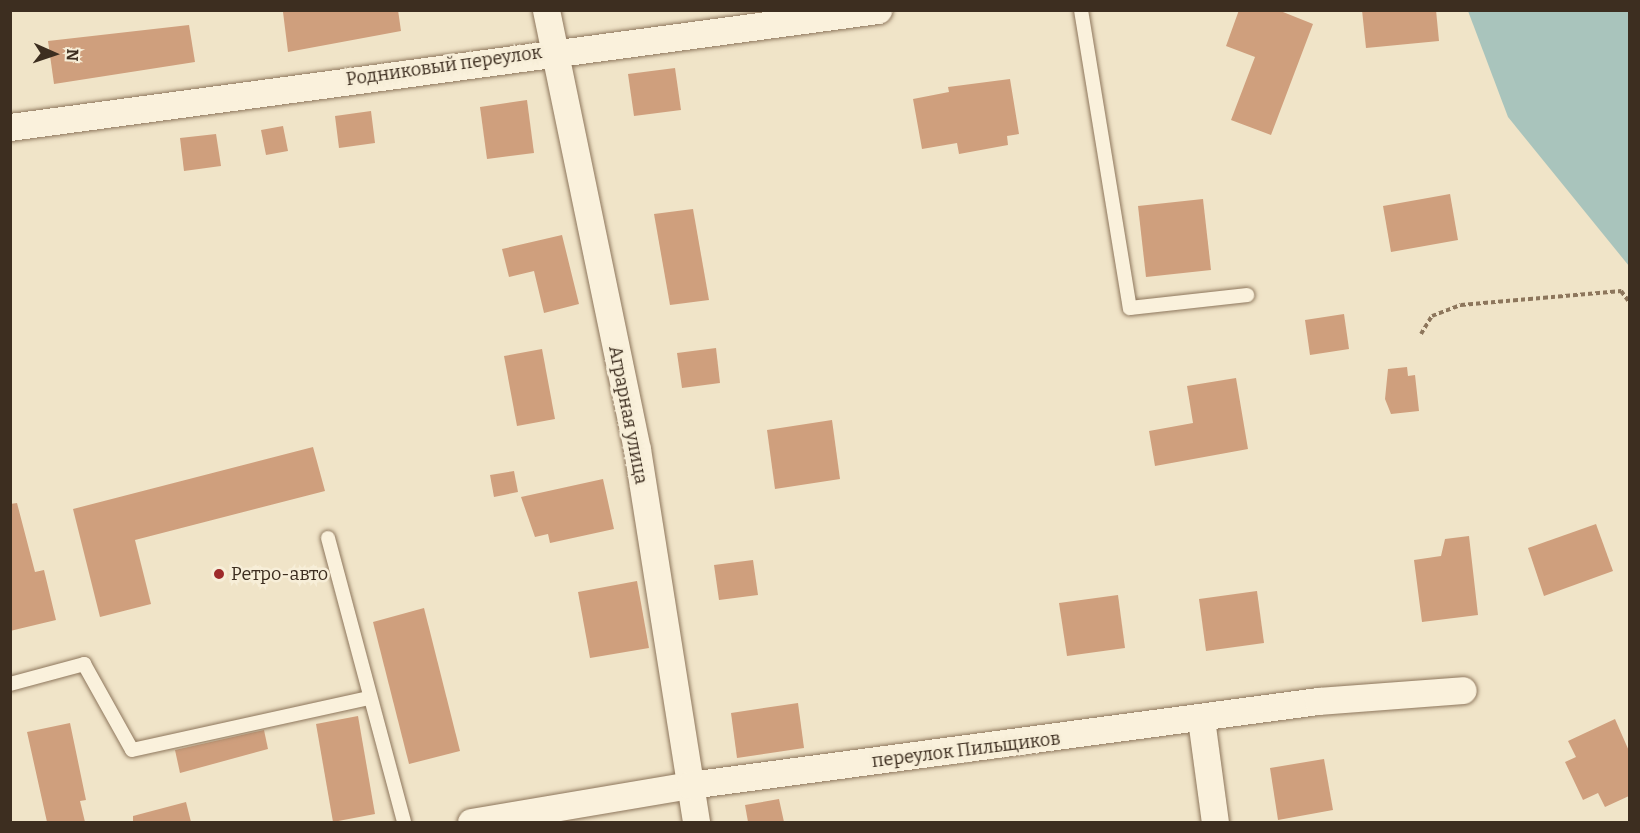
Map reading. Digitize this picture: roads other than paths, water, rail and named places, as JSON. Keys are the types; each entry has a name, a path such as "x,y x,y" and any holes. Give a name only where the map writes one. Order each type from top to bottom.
{"street":[{"name":"Аграрная улица","path":"546,10 637,449 696,822"},
{"name":"Родниковый переулок","path":"10,127 554,50 878,10"},
{"name":"переулок Пильщиков","path":"471,822 690,785 1201,720 1318,701 1463,690"},
{"path":"1201,720 1215,822"}],"lane":[{"path":"1081,10 1130,308 1248,295"},
{"path":"328,538 404,822"},
{"path":"10,684 84,664 132,750 369,698"}],"water":[{"path":"1468,11 1629,11 1629,266 1508,117"}],"place":[{"name":"Ретро-авто","path":"219,574"}]}
